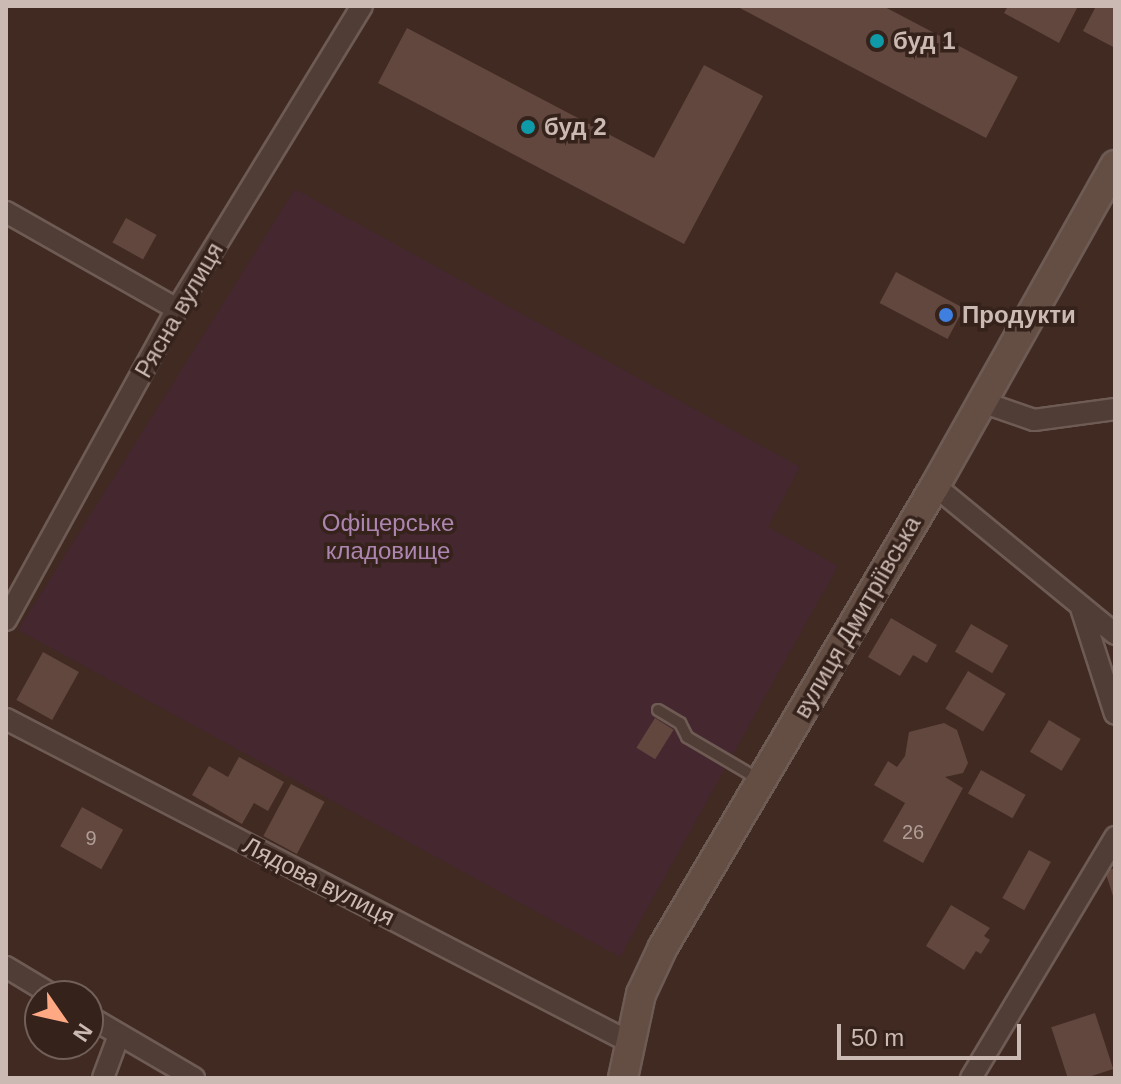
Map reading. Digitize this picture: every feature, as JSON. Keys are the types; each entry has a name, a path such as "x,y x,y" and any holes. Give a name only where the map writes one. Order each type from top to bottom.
{"main road":[{"name":"вулиця Дмитріївська","path":"623,1078 641,994 663,947 935,486 1115,165"}],"street":[{"name":"Рясна вулиця","path":"6,620 177,309 362,6"},
{"path":"6,212 177,309"},
{"path":"982,402 1034,420 1115,409"},
{"path":"935,486 1115,634"},
{"path":"1081,608 1115,714"},
{"name":"Лядова вулиця","path":"6,719 631,1043"},
{"path":"971,1078 1115,837"},
{"path":"6,967 28,980"},
{"path":"104,1026 194,1078"},
{"path":"103,1078 119,1035"}],"lane":[{"path":"658,710 680,723 687,737 761,781"}],"green space":[{"name":"Офіцерське кладовище","path":"295,189 800,467 768,527 838,566 620,957 18,630"}],"building":[{"name":"буд 1","path":"736,6 883,6 1018,77 986,138"},
{"path":"1008,6 1077,8 1059,43 1004,13"},
{"path":"1096,6 1115,6 1115,48 1083,31"},
{"name":"буд 2","path":"407,28 654,158 704,65 763,96 684,244 378,83"},
{"path":"126,218 157,235 143,259 112,242"},
{"path":"896,272 964,308 948,339 880,303"},
{"path":"891,618 937,645 927,663 913,655 900,676 868,657"},
{"path":"971,624 1008,646 992,673 955,652"},
{"path":"43,652 79,672 52,720 16,700"},
{"path":"968,671 1006,694 983,731 945,709"},
{"path":"655,718 674,730 655,759 636,748"},
{"path":"1049,720 1081,739 1062,771 1030,752"},
{"path":"944,723 957,730 968,763 963,773 945,777 963,788 923,863 883,841 905,803 874,785 888,761 897,767 905,756 909,732"},
{"path":"239,757 284,782 268,811 254,803 242,824 192,795 209,766 228,777"},
{"path":"981,770 1026,795 1013,818 968,794"},
{"path":"291,784 325,802 297,854 263,836"},
{"path":"82,807 123,830 101,869 60,846"},
{"path":"1029,850 1051,862 1024,910 1002,898"},
{"path":"1115,868 1115,899 1114,899 1105,871"},
{"path":"951,905 990,928 984,936 990,940 981,954 976,951 964,970 926,946"},
{"path":"1095,1013 1113,1069 1086,1078 1068,1078 1051,1027"}],"place":[{"name":"буд 1","path":"877,41"},
{"name":"буд 2","path":"528,127"},
{"name":"Продукти","path":"946,315"}]}
